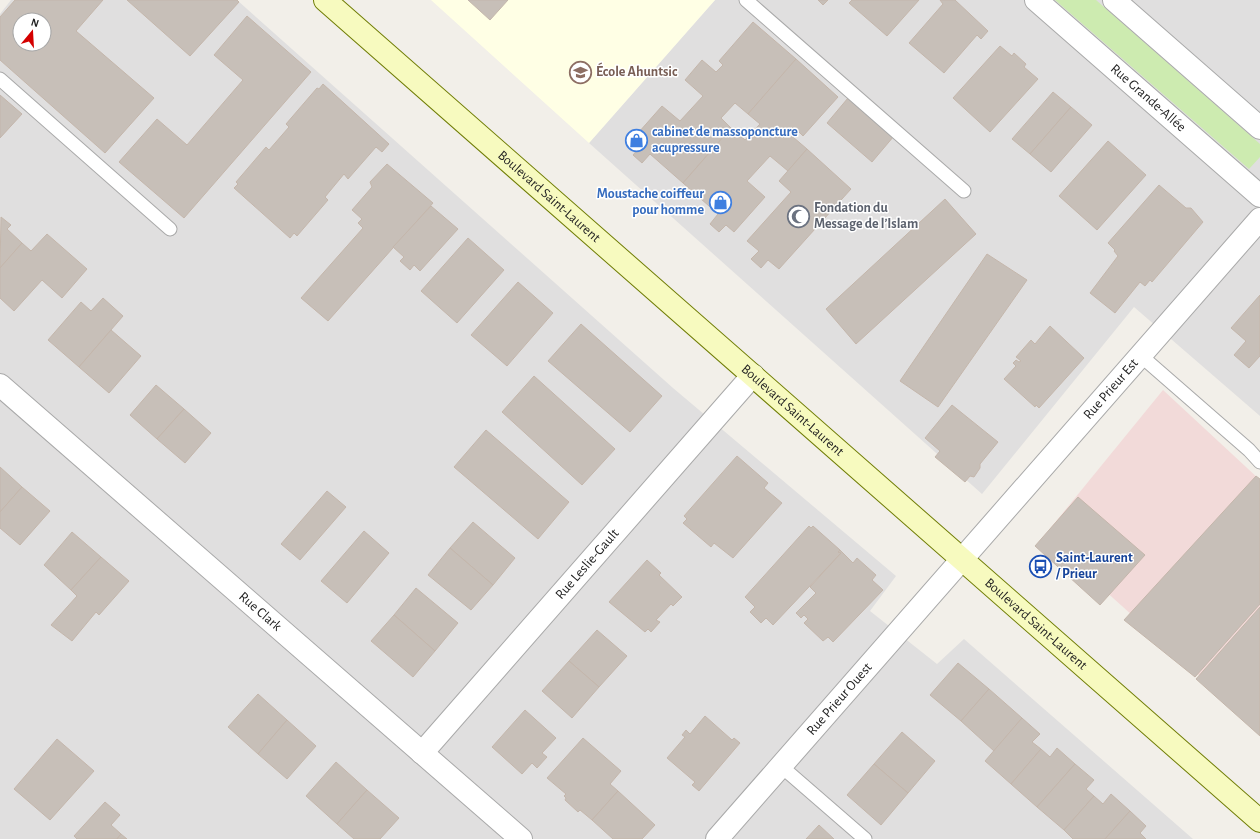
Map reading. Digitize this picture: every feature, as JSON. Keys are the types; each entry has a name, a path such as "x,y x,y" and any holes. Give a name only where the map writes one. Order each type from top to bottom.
{"main road":[{"name":"Boulevard Saint-Laurent","path":"325,0 1260,821"}],"street":[{"name":"Rue Grande-Allée","path":"1036,0 1260,196"},
{"path":"1114,0 1260,128"},
{"name":"Rue Prieur Est","path":"962,559 1260,219"},
{"name":"Rue Leslie-Gault","path":"422,753 753,375"},
{"name":"Rue Clark","path":"0,385 521,839"},
{"name":"Rue Prieur Ouest","path":"717,839 962,559"}],"lane":[{"path":"746,0 964,191"},
{"path":"0,79 170,229"},
{"path":"1140,355 1249,450 1260,462"},
{"path":"782,766 865,839"}],"shaded area":[{"path":"11,0 237,0 673,388 896,576 870,611 937,664 964,639 1193,839 0,839 0,14"},
{"name":"École Ahuntsic","path":"431,0 715,0 589,143"},
{"path":"715,0 1260,0 1260,416 1134,307 982,494 589,143"},
{"path":"1163,390 1260,480 1260,730 1044,536"}],"green space":[{"path":"1055,0 1096,0 1260,144 1260,157 1249,169"}],"building":[{"path":"15,0 103,0 76,31 154,98 105,153 0,60 0,17"},
{"path":"127,0 237,0 239,2 190,56"},
{"path":"468,0 508,0 490,20"},
{"path":"818,0 828,0 823,5"},
{"path":"852,0 919,0 887,36 849,3"},
{"path":"940,0 955,0 988,31 981,39 977,35 944,73 909,43 943,4"},
{"path":"247,16 311,72 184,218 119,162 157,119 187,145 243,80 214,55"},
{"path":"753,22 796,59 748,114 735,103 721,118 731,128 683,183 650,154 642,163 633,155 639,148 631,141 662,106 680,121 703,96 685,80 702,60 716,72 723,65 719,61"},
{"path":"1000,46 1012,56 1014,53 1026,64 1024,67 1038,79 990,132 953,98"},
{"path":"796,59 838,97 803,136 799,132 793,137 807,149 788,171 770,156 747,181 765,197 734,232 726,225 719,232 710,224 718,214 683,183 731,128 745,140 760,124 748,114"},
{"path":"323,84 389,144 382,152 376,147 348,179 344,174 325,197 328,200 297,236 294,233 290,238 234,188 238,184 236,182 266,147 269,150 289,127 286,124 317,88 319,89"},
{"path":"1053,92 1071,107 1030,154 1012,139"},
{"path":"0,95 22,114 0,138"},
{"path":"848,98 894,136 872,162 827,123"},
{"path":"1071,107 1092,125 1051,172 1030,154"},
{"path":"1108,141 1146,175 1097,230 1059,196"},
{"name":"Fondation du Message de l’Islam","path":"807,149 851,189 779,269 768,260 761,268 751,259 759,251 747,241 791,192 779,181"},
{"path":"387,164 433,203 328,321 301,298 363,228 358,223 362,219 352,210 372,187 370,182"},
{"path":"1159,185 1186,208 1191,208 1203,222 1152,282 1150,280 1145,286 1140,282 1115,313 1090,293 1118,256 1114,251 1115,250 1108,243"},
{"path":"945,199 976,234 856,344 826,309"},
{"path":"431,206 458,229 420,271 414,265 410,270 400,261 404,257 393,247"},
{"path":"1,217 11,225 7,229 22,243 0,268"},
{"path":"47,234 87,269 62,298 42,280 14,311 0,298 0,268 22,243 31,251"},
{"path":"468,238 504,270 457,323 421,291"},
{"path":"987,254 1027,280 938,407 900,381"},
{"path":"518,282 553,313 507,366 471,335"},
{"path":"1260,295 1260,356 1249,368 1234,355 1246,341 1231,328"},
{"path":"103,298 123,316 79,367 48,340 81,302 91,311"},
{"path":"581,324 662,396 630,432 548,361"},
{"path":"1050,326 1084,358 1039,408 1036,405 1035,407 1004,379 1016,366 1013,363 1016,360 1019,362 1021,361 1016,357 1031,340 1035,344"},
{"path":"111,330 141,356 109,393 79,367"},
{"path":"534,376 615,449 582,485 502,412"},
{"path":"156,385 184,409 157,439 130,415"},
{"path":"952,405 998,442 980,464 980,468 974,477 970,476 965,482 935,457 940,451 925,438"},
{"path":"184,409 211,433 185,463 157,439"},
{"path":"486,430 569,502 538,539 454,467"},
{"path":"737,456 768,483 764,488 782,503 733,558 714,543 711,547 683,523 687,519 684,516"},
{"path":"0,467 22,487 0,512"},
{"path":"1256,476 1260,479 1260,604 1195,677 1124,620"},
{"path":"22,487 50,511 20,545 0,528 0,512"},
{"path":"327,491 346,507 300,560 281,544"},
{"path":"1078,497 1145,555 1100,605 1035,546"},
{"path":"473,522 515,558 493,585 450,548"},
{"path":"809,526 811,528 813,526 840,550 838,552 841,553 773,625 766,618 761,623 750,612 755,607 745,597"},
{"path":"364,531 389,553 347,603 321,581"},
{"path":"72,532 101,557 71,590 44,565"},
{"path":"450,548 493,585 471,610 428,575"},
{"path":"840,550 853,563 857,558 876,575 872,580 883,590 833,642 828,637 823,641 804,623 808,619 804,615 801,618 796,613 816,593 810,587 841,553 838,552"},
{"path":"101,557 129,581 99,615 96,612 72,641 51,625 77,596 71,590"},
{"path":"647,560 661,573 659,575 682,597 673,606 671,604 656,620 660,622 651,632 648,629 645,632 609,602"},
{"path":"416,588 458,623 435,651 394,615"},
{"path":"1260,607 1260,736 1196,679"},
{"path":"394,615 435,651 413,677 371,641"},
{"path":"597,630 627,656 599,687 569,661"},
{"path":"569,661 599,687 572,718 542,691"},
{"path":"958,663 989,689 961,721 930,695"},
{"path":"989,689 1022,718 994,751 961,721"},
{"path":"258,694 287,720 258,754 228,727"},
{"path":"525,710 556,738 542,753 547,757 537,768 532,763 522,774 492,747"},
{"path":"705,716 732,740 734,738 740,743 699,791 692,785 695,782 667,758 685,737 682,735 686,730 690,734"},
{"path":"1022,718 1040,734 1032,742 1041,749 1011,784 985,761"},
{"path":"287,720 316,746 287,779 258,754"},
{"path":"902,732 935,761 908,793 874,764"},
{"path":"583,738 621,771 610,784 618,791 592,820 580,810 578,812 565,800 566,798 564,796 566,794 547,778"},
{"path":"57,739 94,771 50,820 14,789"},
{"path":"1057,748 1075,764 1037,807 1011,784 1041,749 1050,757"},
{"path":"336,762 367,790 337,824 306,796"},
{"path":"874,764 908,793 881,825 847,795"},
{"path":"1075,764 1094,780 1086,789 1094,796 1064,830 1037,807"},
{"path":"367,790 399,818 380,839 354,839 337,824"},
{"path":"618,791 655,825 642,839 613,839 592,820"},
{"path":"1111,794 1130,811 1105,839 1073,839 1064,830 1094,796 1103,804"},
{"path":"105,802 120,815 111,825 121,834 117,839 77,839 74,836"},
{"path":"1130,811 1146,826 1140,833 1146,839 1105,839"},
{"path":"819,825 834,839 806,839"},
{"path":"121,834 127,839 117,839"}],"place":[{"name":"École Ahuntsic","path":"581,72"},
{"name":"cabinet de massoponcture acupressure","path":"637,140"},
{"name":"Moustache coiffeur pour homme","path":"720,202"},
{"name":"Fondation du Message de l’Islam","path":"798,216"},
{"name":"Saint-Laurent / Prieur","path":"1040,566"}]}
